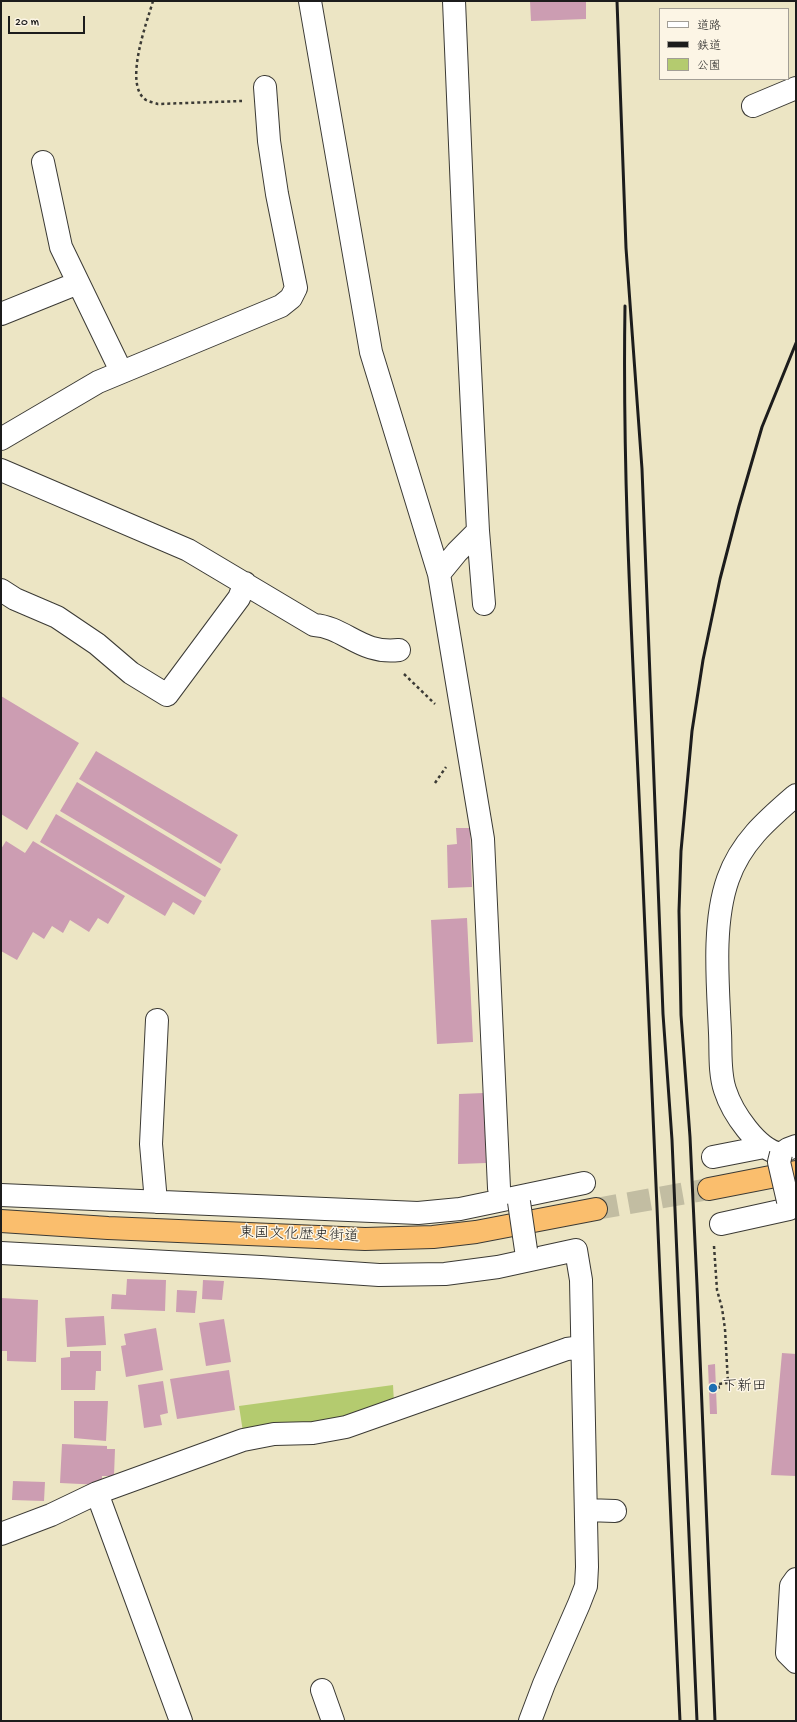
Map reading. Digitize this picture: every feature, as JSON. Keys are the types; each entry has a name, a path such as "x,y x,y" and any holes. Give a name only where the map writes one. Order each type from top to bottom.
{"highway":[{"path":"709,1189 796,1172"},
{"name":"東国文化歴史街道","path":"1,1221 116,1228 365,1239 433,1237 476,1232 552,1219 596,1209"}],"street":[{"path":"310,1 371,352 439,574 483,839 499,1180 512,1200 527,1255"},
{"path":"454,1 478,531 484,604"},
{"path":"753,106 796,88"},
{"path":"1,439 98,382 281,306 291,298 296,288 277,194 266,94"},
{"path":"43,162 61,247 122,372"},
{"path":"1,314 78,283"},
{"path":"1,470 188,550 314,625 324,626 367,648 391,650"},
{"path":"439,574 457,552 478,531"},
{"path":"1,590 57,617 97,644 131,673 167,695 240,598 245,583"},
{"path":"780,1149 745,1126 730,1104 724,1089 718,985 719,921 723,896 728,879 743,848 751,837 796,796"},
{"path":"156,1202 151,1144 157,1020"},
{"path":"713,1157 780,1149"},
{"path":"721,1224 791,1206 779,1162 780,1149"},
{"path":"1,1194 418,1213 512,1200 535,1192 584,1184"},
{"path":"1,1253 379,1275 446,1274 498,1267 527,1255 576,1250 581,1280 587,1567 586,1586 544,1684 530,1721"},
{"path":"1,1534 50,1515 97,1493 243,1440 274,1434 313,1433 346,1427 567,1349 582,1347"},
{"path":"97,1493 181,1721"},
{"path":"586,1510 615,1511"},
{"path":"796,1578 791,1586 787,1653 796,1662"},
{"path":"322,1690 333,1721"}],"path":[{"path":"153,1 137,58 139,92 146,100 158,104 266,94"},
{"path":"391,650 390,660 438,706"},
{"path":"435,783 448,764"},
{"path":"717,1389 719,1389 718,1384 728,1383 725,1329 722,1308 717,1290 713,1232 716,1224 721,1224"}],"green space":[{"path":"393,1385 394,1403 310,1426 243,1432 239,1406"}],"building":[{"path":"530,1 586,1 586,19 531,21"},
{"path":"1,696 79,743 27,830 1,814"},
{"path":"96,751 238,835 221,864 79,779"},
{"path":"77,782 221,869 205,897 60,811"},
{"path":"56,814 202,901 194,915 173,902 165,916 40,842"},
{"path":"456,828 470,828 472,887 448,888 447,845 457,844"},
{"path":"6,841 25,853 33,841 125,896 108,924 98,918 89,932 70,920 63,933 52,926 44,939 33,932 17,960 1,951 1,849"},
{"path":"467,918 473,1042 437,1044 431,920"},
{"path":"484,1093 486,1163 458,1164 459,1094"},
{"path":"127,1279 166,1280 165,1311 111,1309 112,1294 126,1295"},
{"path":"203,1280 224,1281 222,1300 202,1299"},
{"path":"177,1290 197,1291 195,1313 176,1312"},
{"path":"1,1298 38,1300 36,1362 7,1361 7,1351 1,1351"},
{"path":"104,1316 106,1345 67,1347 65,1318"},
{"path":"224,1319 231,1362 206,1366 199,1323"},
{"path":"156,1328 163,1370 126,1377 121,1346 126,1345 124,1334"},
{"path":"70,1351 101,1351 101,1371 96,1371 95,1390 61,1390 61,1358 70,1357"},
{"path":"782,1353 796,1354 796,1476 771,1475"},
{"path":"715,1364 717,1414 710,1414 708,1365"},
{"path":"229,1370 235,1410 177,1419 170,1379"},
{"path":"163,1381 168,1413 160,1415 162,1425 144,1428 138,1385"},
{"path":"74,1401 108,1401 106,1441 74,1438"},
{"path":"62,1444 107,1446 107,1449 115,1449 114,1476 102,1476 102,1485 60,1483"},
{"path":"13,1481 45,1482 44,1501 12,1500"}],"tunnel":[{"path":"596,1209 709,1189"}],"railway":[{"path":"617,1 626,248 642,469 663,1014 672,1140 697,1721"},
{"path":"625,306 625,445 629,584 680,1721"},
{"path":"715,1721 690,1137 681,1015 679,911 681,851 692,731 703,660 720,579 762,427 796,343"}],"place":[{"name":"下新田","path":"713,1388"}]}
